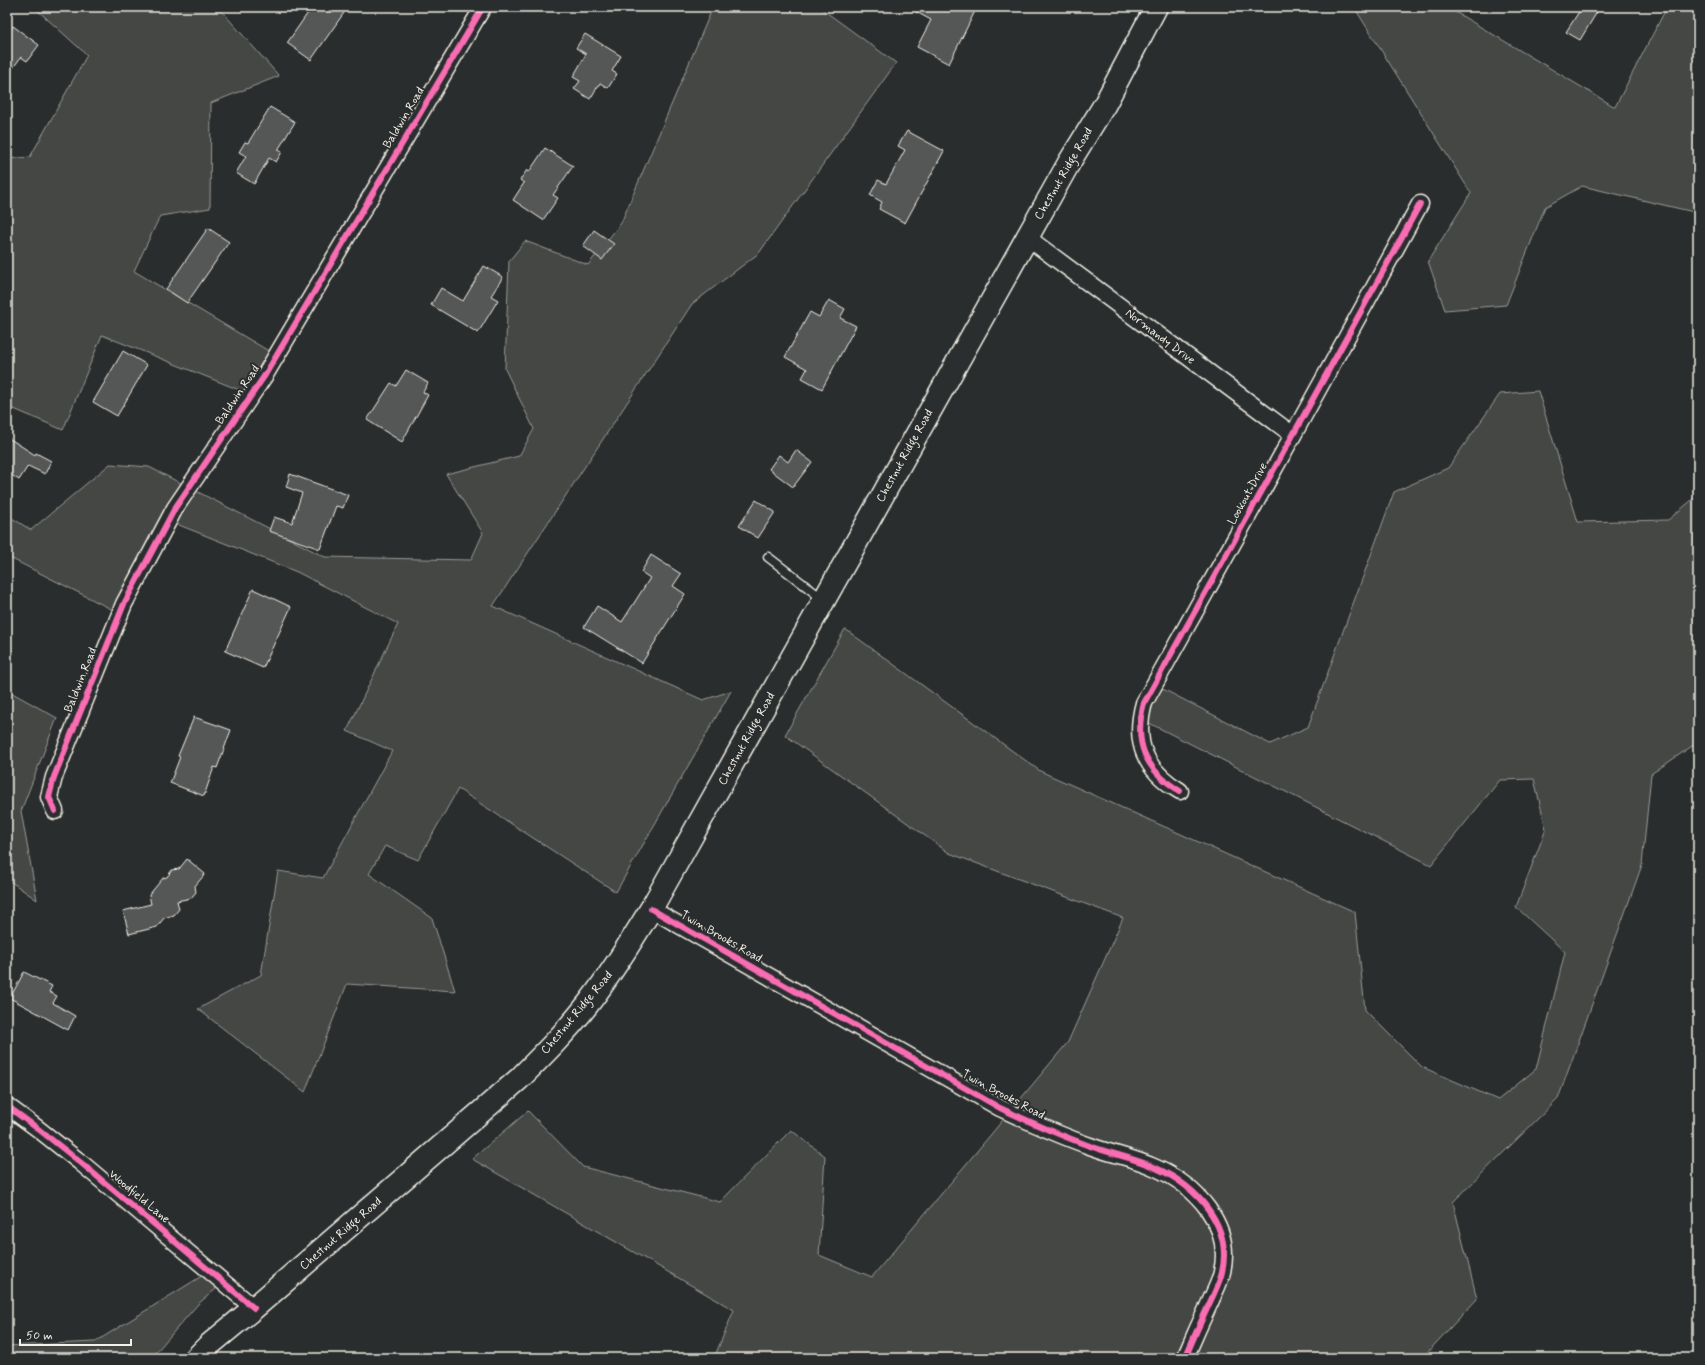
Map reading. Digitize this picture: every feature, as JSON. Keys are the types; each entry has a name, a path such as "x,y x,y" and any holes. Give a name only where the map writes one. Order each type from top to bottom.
{"main road":[{"name":"Chestnut Ridge Road","path":"196,1358 208,1346 519,1079 555,1043 588,1004 618,963 651,909 1028,238 1105,104 1156,7"}],"street":[{"name":"Baldwin Road","path":"55,811 49,797 54,777 124,604 146,561 175,508 265,375 483,7"},
{"name":"Lookout Drive","path":"1180,791 1158,776 1142,750 1139,734 1140,717 1144,703 1420,204"},
{"name":"Normandy Drive","path":"1028,238 1293,436"},
{"name":"Twin Brooks Road","path":"651,909 1000,1108 1040,1127 1091,1147 1155,1167 1175,1177 1192,1190 1205,1204 1216,1220 1222,1236 1224,1255 1222,1272 1217,1288 1185,1358"},
{"name":"Woodfield Lane","path":"7,1106 80,1162 254,1308"}],"lane":[{"path":"768,557 824,600"}],"shaded area":[{"path":"25,7 218,7 279,76 211,103 210,208 160,216 134,271 272,353 247,393 102,335 63,430 7,406 7,159 30,157 87,55 36,9"},
{"path":"713,7 819,7 896,63 759,253 692,304 493,606 703,700 731,691 616,892 458,789 418,860 385,846 369,874 432,918 455,991 347,984 305,1092 198,1009 261,975 278,871 323,878 392,751 347,731 398,624 297,572 164,519 117,612 10,558 7,558 7,515 31,530 110,464 149,467 325,557 471,560 483,533 446,474 519,456 534,429 505,369 509,261 525,241 588,265 621,223"},
{"path":"1354,7 1447,7 1615,107 1667,7 1698,7 1698,213 1582,186 1545,207 1506,305 1445,310 1428,261 1471,193"},
{"path":"1538,391 1578,522 1668,520 1698,495 1698,742 1651,774 1642,865 1558,1099 1453,1202 1477,1299 1422,1358 714,1358 734,1310 472,1159 528,1111 583,1167 720,1202 791,1130 825,1156 819,1255 872,1277 1068,1042 1123,918 949,853 785,735 845,629 1040,771 1355,912 1365,1010 1422,1067 1498,1100 1536,1069 1565,952 1516,907 1546,829 1534,779 1500,780 1431,865 1145,721 1153,684 1270,744 1308,727 1394,492 1448,468 1500,394"},
{"path":"7,690 57,718 21,811 37,900 7,879"},
{"path":"218,1266 229,1278 198,1304 151,1358 7,1358 7,1346 95,1342"}],"building":[{"path":"312,7 348,7 311,60 287,43"},
{"path":"907,7 977,7 949,64 917,47 931,20"},
{"path":"1582,7 1600,7 1580,40 1566,32"},
{"path":"13,26 39,45 27,61 21,57 7,76 7,35"},
{"path":"585,34 621,56 612,71 617,74 608,88 600,83 590,99 574,89 580,81 573,77 586,54 576,48"},
{"path":"270,107 295,122 278,150 282,152 276,162 269,158 254,184 236,173 246,156 239,152 245,142 248,143"},
{"path":"907,131 944,151 905,223 879,209 882,202 870,195 878,180 886,184 905,150 898,146"},
{"path":"545,148 573,166 553,195 558,198 543,220 513,200 524,183 520,180 527,170 529,172"},
{"path":"208,228 229,242 187,303 166,289"},
{"path":"594,230 614,244 602,260 583,246"},
{"path":"484,266 503,277 491,296 498,300 478,333 431,305 441,288 463,301"},
{"path":"829,300 845,309 840,318 856,326 822,389 802,378 807,369 785,357 810,312 819,317"},
{"path":"123,351 147,365 117,416 93,402"},
{"path":"406,370 428,383 423,392 428,395 402,442 367,420 391,383 396,386"},
{"path":"7,437 35,455 36,453 51,461 45,474 28,466 19,480 7,472"},
{"path":"796,450 812,462 793,487 769,469 779,455 788,462"},
{"path":"290,474 348,495 343,508 336,506 320,549 269,531 274,517 292,523 302,493 286,487"},
{"path":"756,500 775,512 758,538 739,526"},
{"path":"651,555 681,574 673,586 685,594 642,663 584,627 597,606 622,622 650,578 641,572"},
{"path":"253,589 291,607 263,668 225,651"},
{"path":"194,717 231,730 217,768 214,767 204,796 170,783 180,757 178,756"},
{"path":"187,859 205,874 195,886 196,892 191,898 177,901 179,909 174,915 164,918 157,927 129,934 123,911 151,904 149,895 163,878 167,877 172,870 179,869"},
{"path":"24,972 52,986 49,992 57,996 53,1003 75,1016 68,1030 10,998"}],"cycle path":[{"path":"55,811 49,797 54,777 124,604 175,508 265,375 483,7"},
{"path":"1180,791 1158,774 1150,764 1145,754 1141,743 1140,731 1144,703 1420,204"},
{"path":"651,909 1000,1108 1078,1142 1156,1168 1185,1185 1208,1209 1216,1223 1222,1238 1224,1255 1219,1283 1185,1358"},
{"path":"7,1106 80,1162 254,1308"}]}
